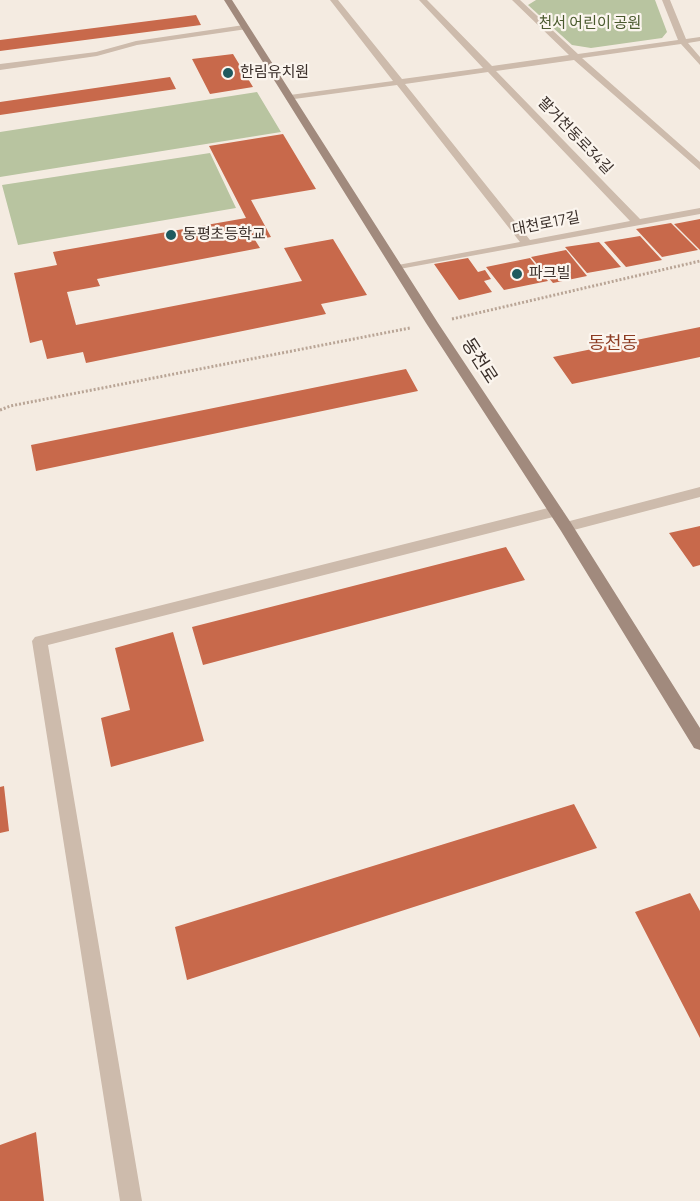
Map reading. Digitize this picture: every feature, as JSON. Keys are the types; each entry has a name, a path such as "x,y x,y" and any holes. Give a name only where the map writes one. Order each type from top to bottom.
{"street":[{"name":"동천로","path":"228,0 432,323 556,511 700,743"},
{"path":"334,0 527,243"},
{"name":"팔거천동로34길","path":"423,0 637,222"},
{"path":"516,0 577,58 700,167"},
{"path":"666,0 683,42 700,62"},
{"path":"0,67 97,54 136,43 244,27"},
{"path":"290,98 700,39"},
{"name":"대천로17길","path":"398,268 700,211"},
{"path":"566,527 700,492"},
{"path":"131,1201 40,641 556,511"}],"path":[{"path":"0,410 10,406 432,323 700,261"}],"green space":[{"name":"천서 어린이 공원","path":"536,0 655,0 667,32 662,38 591,48 572,45 528,5"},
{"path":"257,92 281,132 0,177 0,132"},
{"path":"210,153 236,208 18,245 2,185"}],"building":[{"path":"196,15 201,25 0,51 0,40"},
{"path":"233,54 253,87 210,94 192,59"},
{"path":"170,77 176,89 0,115 0,102"},
{"path":"283,134 316,189 251,200 271,237 255,240 260,248 97,279 100,286 67,292 76,325 302,281 284,248 333,239 367,295 321,304 326,314 86,363 83,352 47,359 42,340 30,343 14,273 57,265 53,252 246,218 209,146"},
{"path":"700,219 700,250 674,224"},
{"path":"671,223 698,250 662,257 636,229"},
{"path":"640,236 662,260 626,267 604,242"},
{"path":"599,242 621,267 587,273 565,247"},
{"path":"566,250 587,276 553,283 531,257"},
{"path":"468,258 478,272 485,270 491,279 484,281 492,292 459,300 434,264"},
{"name":"파크빌","path":"530,258 548,281 504,290 486,267"},
{"path":"700,327 700,357 572,384 553,357"},
{"path":"406,369 418,391 36,471 31,445"},
{"path":"700,526 700,565 693,567 669,533"},
{"path":"506,547 525,580 203,665 192,627"},
{"path":"173,632 204,741 111,767 101,718 130,710 115,648"},
{"path":"4,786 9,831 0,833 0,787"},
{"path":"574,804 597,848 187,980 175,927"},
{"path":"690,893 700,911 700,1038 635,912"},
{"path":"36,1132 44,1201 0,1201 0,1145"}],"place":[{"name":"한림유치원","path":"228,73"},
{"name":"동평초등학교","path":"171,235"},
{"name":"파크빌","path":"517,274"}],"district":[{"name":"동천동","path":"613,344"}]}
